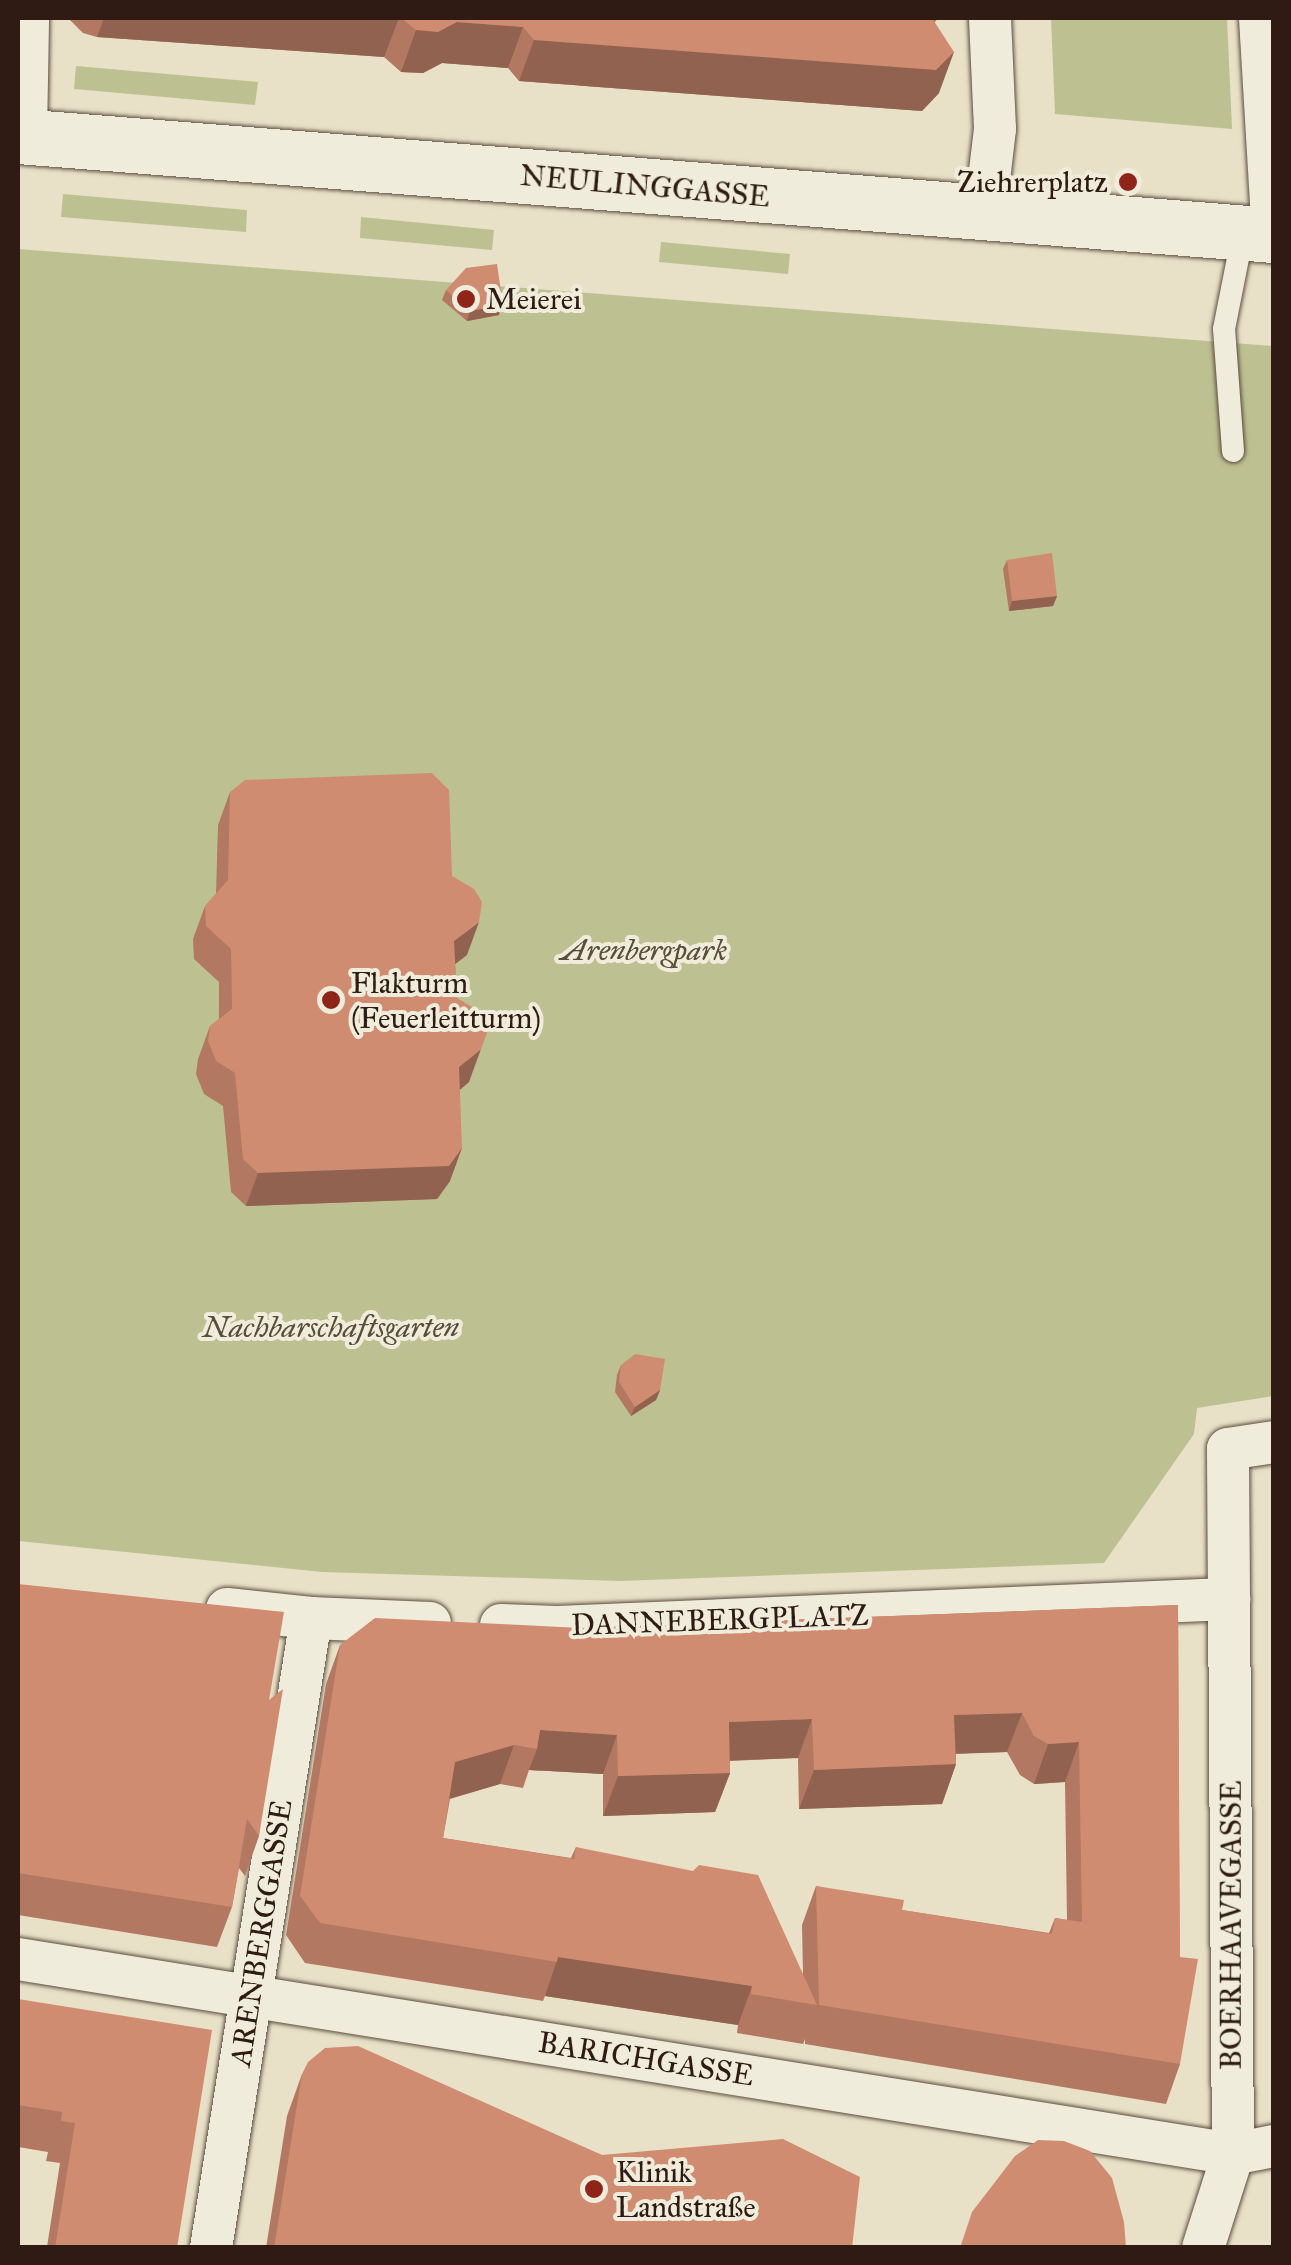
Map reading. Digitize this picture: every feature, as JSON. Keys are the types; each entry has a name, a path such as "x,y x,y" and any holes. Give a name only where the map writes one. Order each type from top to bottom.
{"street":[{"path":"22,136 28,18"},
{"path":"985,213 995,129 990,18"},
{"path":"1260,18 1263,234"},
{"name":"NEULINGGASSE","path":"22,136 1263,234"},
{"path":"1229,1599 1228,1448 1274,1442"},
{"name":"DANNEBERGPLATZ","path":"194,1605 311,1618 556,1627 1229,1599"},
{"name":"BOERHAAVEGASSE","path":"1203,2248 1253,2150 1229,1599"},
{"name":"ARENBERGGASSE","path":"211,2248 311,1618"},
{"name":"BARICHGASSE","path":"18,1959 1253,2150"}],"lane":[{"path":"1233,451 1224,329 1263,234"}],"green space":[{"path":"1051,18 1227,18 1232,129 1055,114"},
{"path":"76,66 258,82 255,105 74,89"},
{"path":"63,194 247,210 246,232 61,217"},
{"path":"361,217 494,230 492,250 360,238"},
{"path":"661,242 790,254 788,274 659,262"},
{"name":"Arenbergpark","path":"18,249 1273,346 1273,1396 1197,1408 1194,1434 1104,1563 620,1581 322,1572 18,1541"}],"building":[{"path":"401,18 932,18 954,52 936,70 534,40 523,27 457,22 438,32 416,30"},
{"path":"497,264 503,305 470,311 446,290 466,268"},
{"path":"1052,553 1057,596 1012,601 1007,560"},
{"name":"Flakturm (Feuerleitturm)","path":"432,773 449,790 452,876 474,889 482,902 479,922 454,941 457,998 477,1010 487,1033 481,1049 459,1067 462,1148 449,1166 258,1173 243,1159 235,1073 216,1061 208,1041 210,1026 232,1009 231,949 206,926 205,906 228,880 230,792 245,780"},
{"path":"635,1354 665,1359 660,1390 635,1407 619,1382 621,1365"},
{"path":"18,1584 284,1612 269,1700 283,1689 259,1836 247,1819 232,1907 18,1873"},
{"path":"1178,1605 1180,1957 1198,1959 1180,2064 819,2005 816,1886 904,1900 902,1910 1052,1934 1055,1918 1082,1922 1079,1742 1048,1744 1034,1736 1022,1713 954,1715 956,1764 814,1770 812,1719 729,1722 730,1773 618,1776 617,1735 540,1730 537,1749 514,1745 455,1762 443,1838 574,1859 576,1847 693,1871 699,1865 758,1875 817,2005 751,1994 752,1986 558,1957 557,1962 320,1923 300,1896 340,1645 375,1618 582,1628"},
{"path":"18,1999 212,2030 177,2248 55,2248 75,2123 61,2121 62,2112 18,2105"},
{"name":"Klinik Landstraße","path":"358,2046 602,2155 783,2139 860,2177 852,2248 274,2248 302,2074 308,2062 325,2048"},
{"path":"1038,2140 1064,2141 1090,2151 1112,2178 1124,2222 1126,2248 960,2248 972,2212 1015,2156"}],"place":[{"name":"Ziehrerplatz","path":"1128,182"},
{"name":"Meierei","path":"466,299"},
{"name":"Flakturm (Feuerleitturm)","path":"331,1000"},
{"name":"Klinik Landstraße","path":"594,2189"}],"park label":[{"name":"Nachbarschaftsgarten","path":"331,1327"}]}
